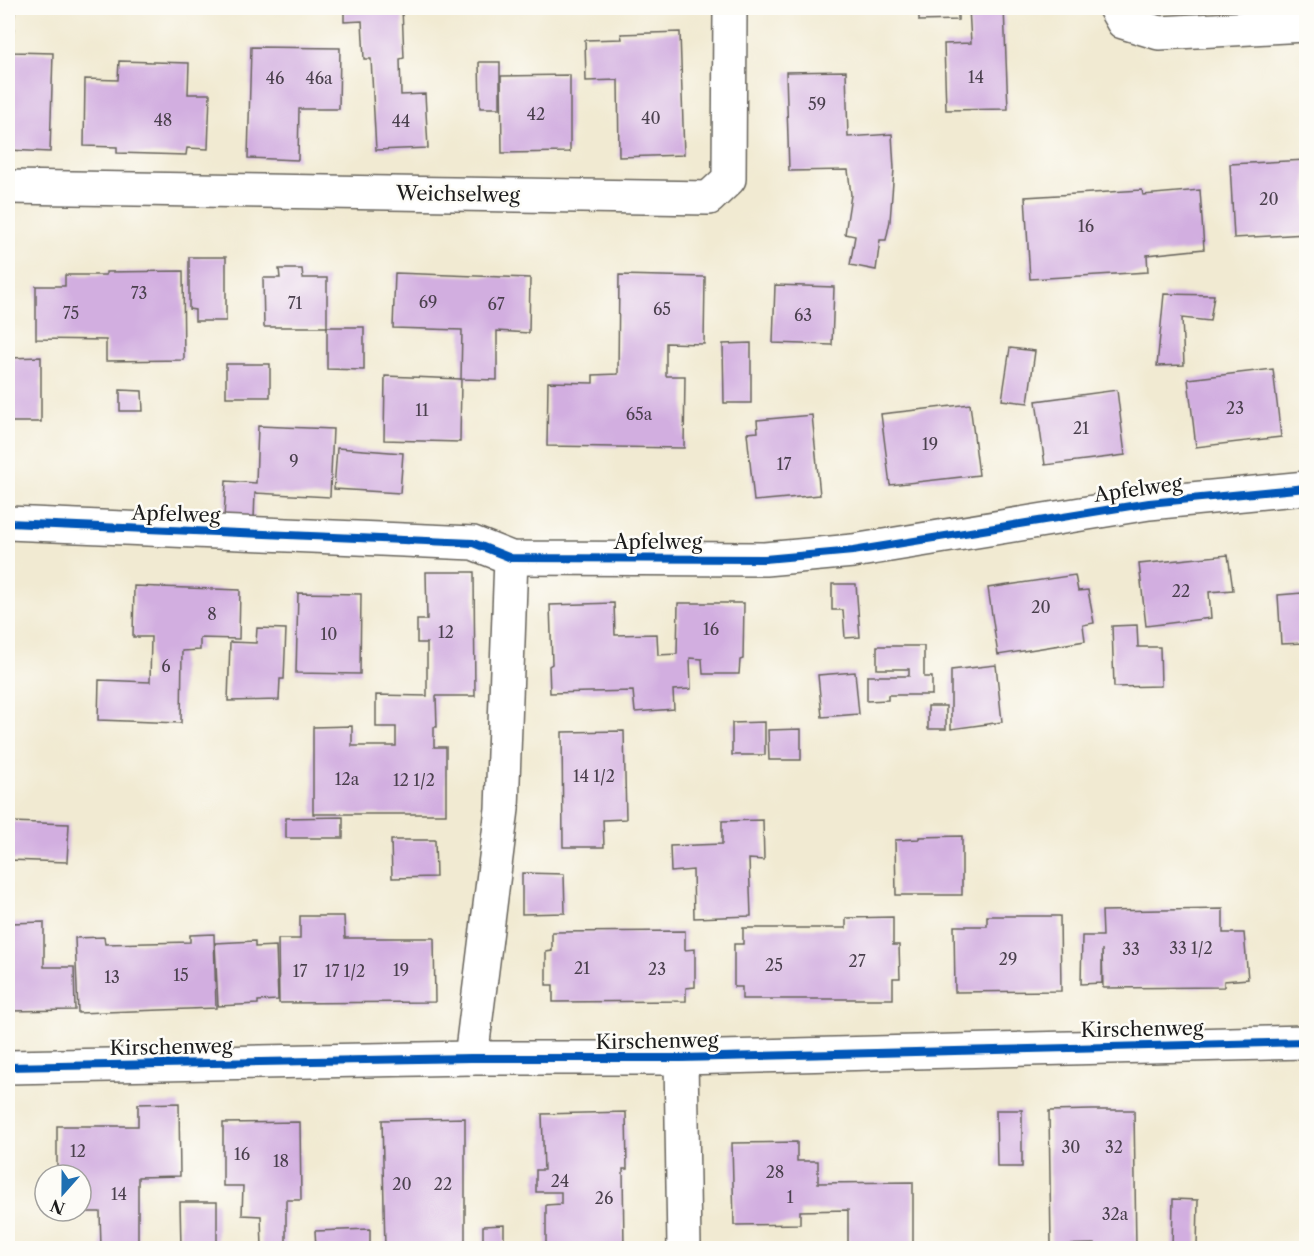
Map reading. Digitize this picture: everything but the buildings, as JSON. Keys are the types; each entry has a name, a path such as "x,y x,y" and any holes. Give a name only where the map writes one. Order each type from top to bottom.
{"street":[{"name":"Weichselweg","path":"8,187 709,198 729,179 730,8"},
{"path":"1115,8 1123,22 1159,33 1306,25"},
{"name":"Apfelweg","path":"8,523 472,543 511,558 765,559 853,551 1149,503 1306,488"},
{"path":"471,1058 502,808 511,558"},
{"name":"Kirschenweg","path":"8,1067 471,1058 681,1058 1306,1042"},
{"path":"681,1058 684,1248"}],"cycle path":[{"path":"8,523 473,543 511,558 765,559 853,551 1149,503 1306,488"},
{"path":"8,1067 471,1058 681,1058 1306,1042"}]}
